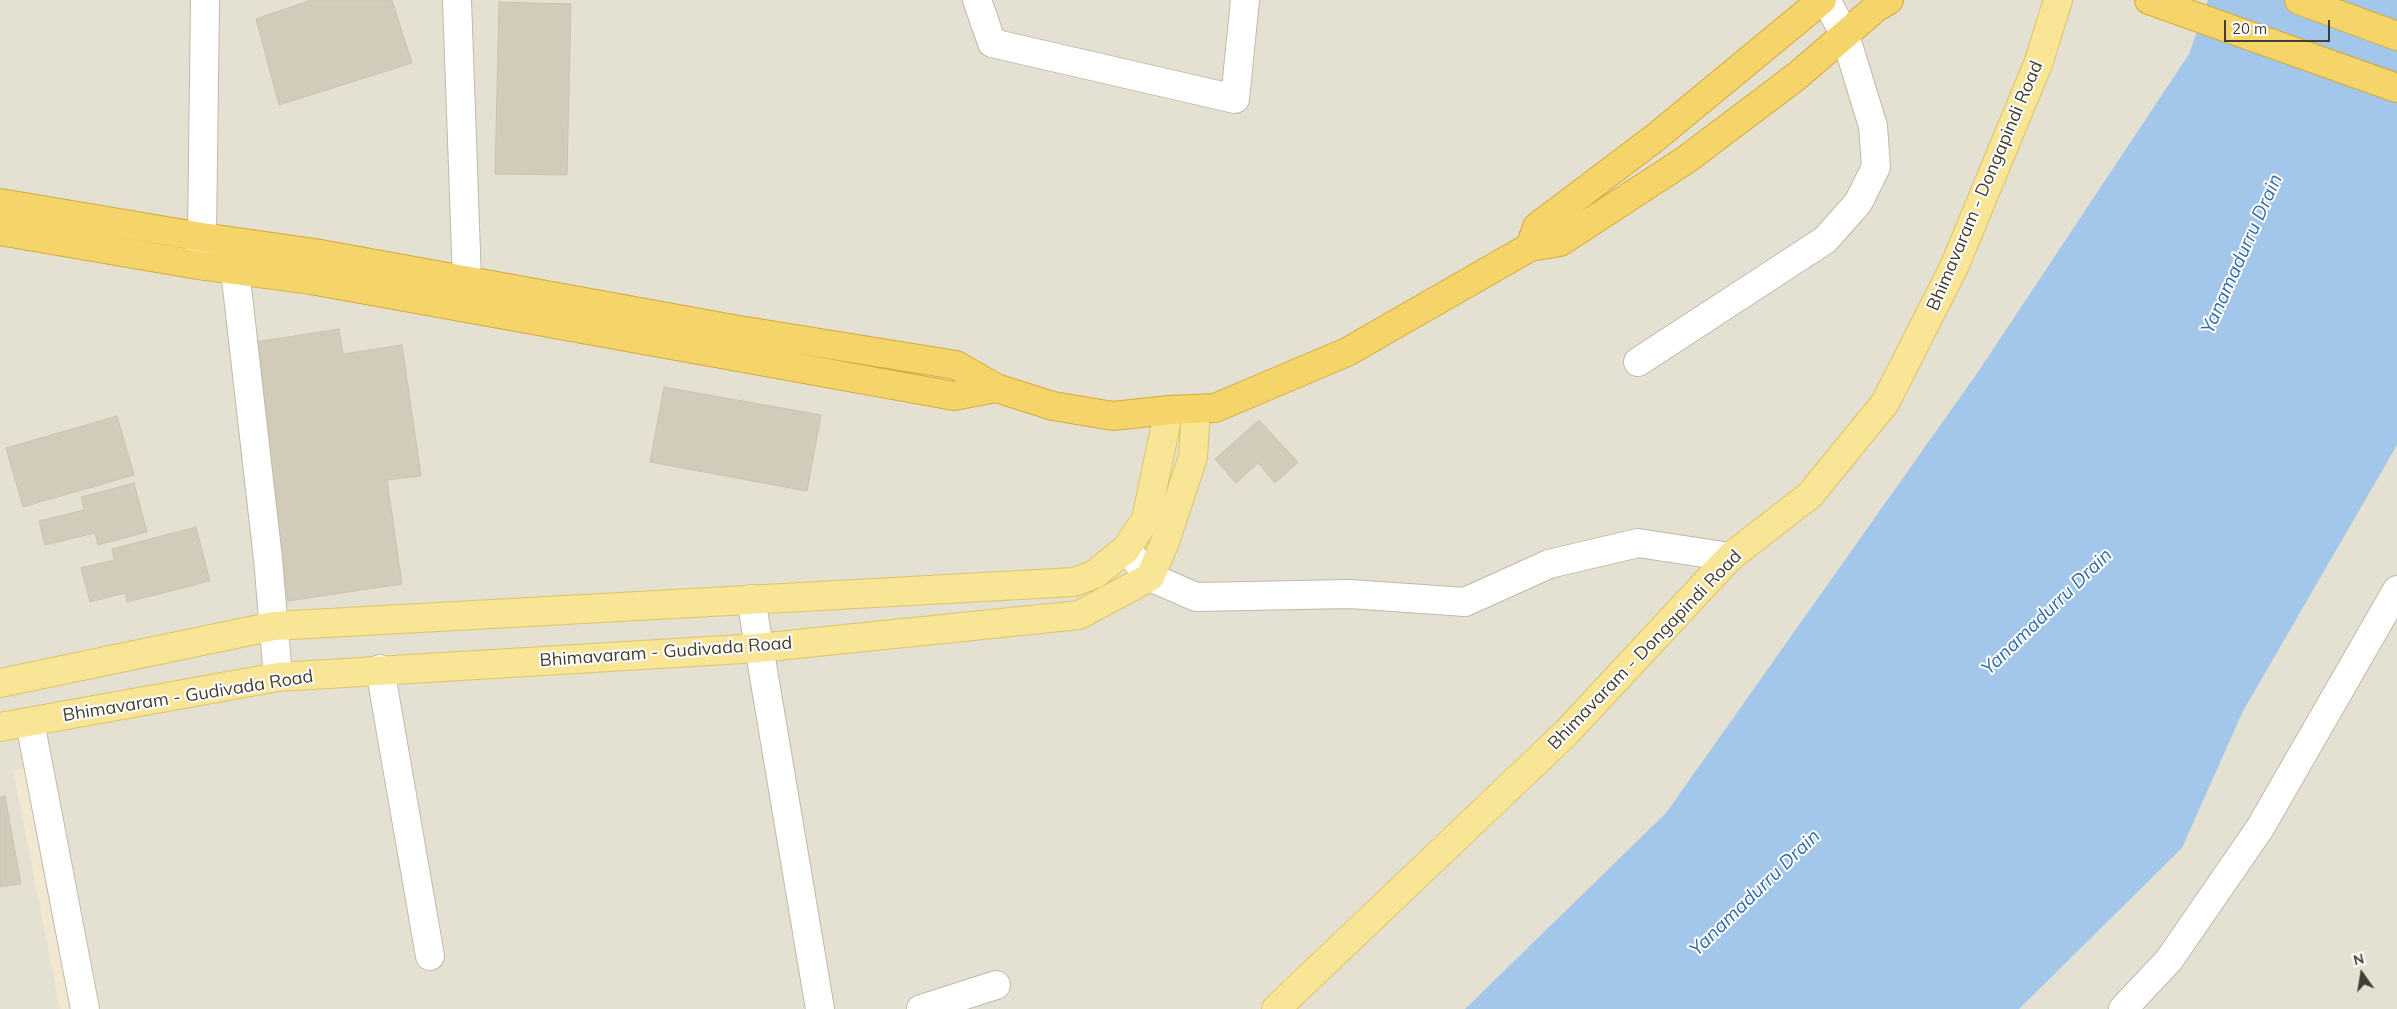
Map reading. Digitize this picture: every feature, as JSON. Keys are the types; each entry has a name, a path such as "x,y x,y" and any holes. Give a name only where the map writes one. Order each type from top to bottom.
{"highway":[{"path":"1530,247 1537,227 1656,137 1822,0"},
{"path":"0,203 239,243 316,253 733,329 956,365 996,388 1053,406 1113,416 1169,410 1215,408 1346,352 1530,247 1560,242 1687,159 1797,76 1877,7 1889,0"},
{"path":"2149,0 2397,88"},
{"path":"2299,0 2397,36"},
{"path":"0,231 198,265 311,280 954,396 996,388"},
{"path":"554,324 560,297"}],"main road":[{"name":"Bhimavaram - Dongapindi Road","path":"1276,1009 1566,733 1730,557 1810,495 1885,403 1954,267 2038,64 2058,0"},
{"path":"1150,577 1171,525 1193,457 1196,409"},
{"path":"0,683 274,626 1074,582 1095,574 1126,549 1146,519 1169,410"},
{"name":"Bhimavaram - Gudivada Road","path":"0,727 278,677 380,669 758,648 1079,615 1150,577"}],"street":[{"path":"198,265 202,237 205,0"},
{"path":"458,0 467,280 462,308"},
{"path":"977,0 992,43 1234,99 1245,0"},
{"path":"1638,362 1825,240 1858,203 1876,167 1873,126 1845,35 1826,0"},
{"path":"239,243 235,270 278,677"},
{"path":"1126,549 1150,577 1196,597 1350,594 1465,602 1549,564 1638,543 1730,557"},
{"path":"2123,1009 2169,960 2260,828 2397,590"},
{"path":"751,600 820,1009"},
{"path":"380,669 430,956"},
{"path":"30,722 85,1009"},
{"path":"921,1009 996,985"}],"shaded area":[{"path":"0,0 2397,0 2397,1009 0,1009"},
{"path":"51,763 101,1009 60,1009 13,771"}],"water":[{"name":"Yanamadurru Drain","path":"2208,0 2397,0 2397,445 2243,711 2182,848 2019,1009 1465,1009 1666,813 1980,369 2189,54"}],"building":[{"path":"311,0 392,0 412,63 279,105 256,19"},
{"path":"499,2 571,4 567,175 495,174"},
{"path":"339,329 343,354 402,345 421,476 387,480 402,584 288,601 249,343"},
{"path":"664,387 821,415 807,491 650,462"},
{"path":"117,416 134,475 23,507 6,448"},
{"path":"1259,420 1298,462 1275,483 1258,463 1236,483 1215,459"},
{"path":"134,483 147,532 98,545 95,533 45,545 39,521 84,510 81,497"},
{"path":"196,527 210,581 127,602 125,593 90,602 81,568 114,560 112,549"},
{"path":"5,796 21,884 0,887 0,797"}]}
